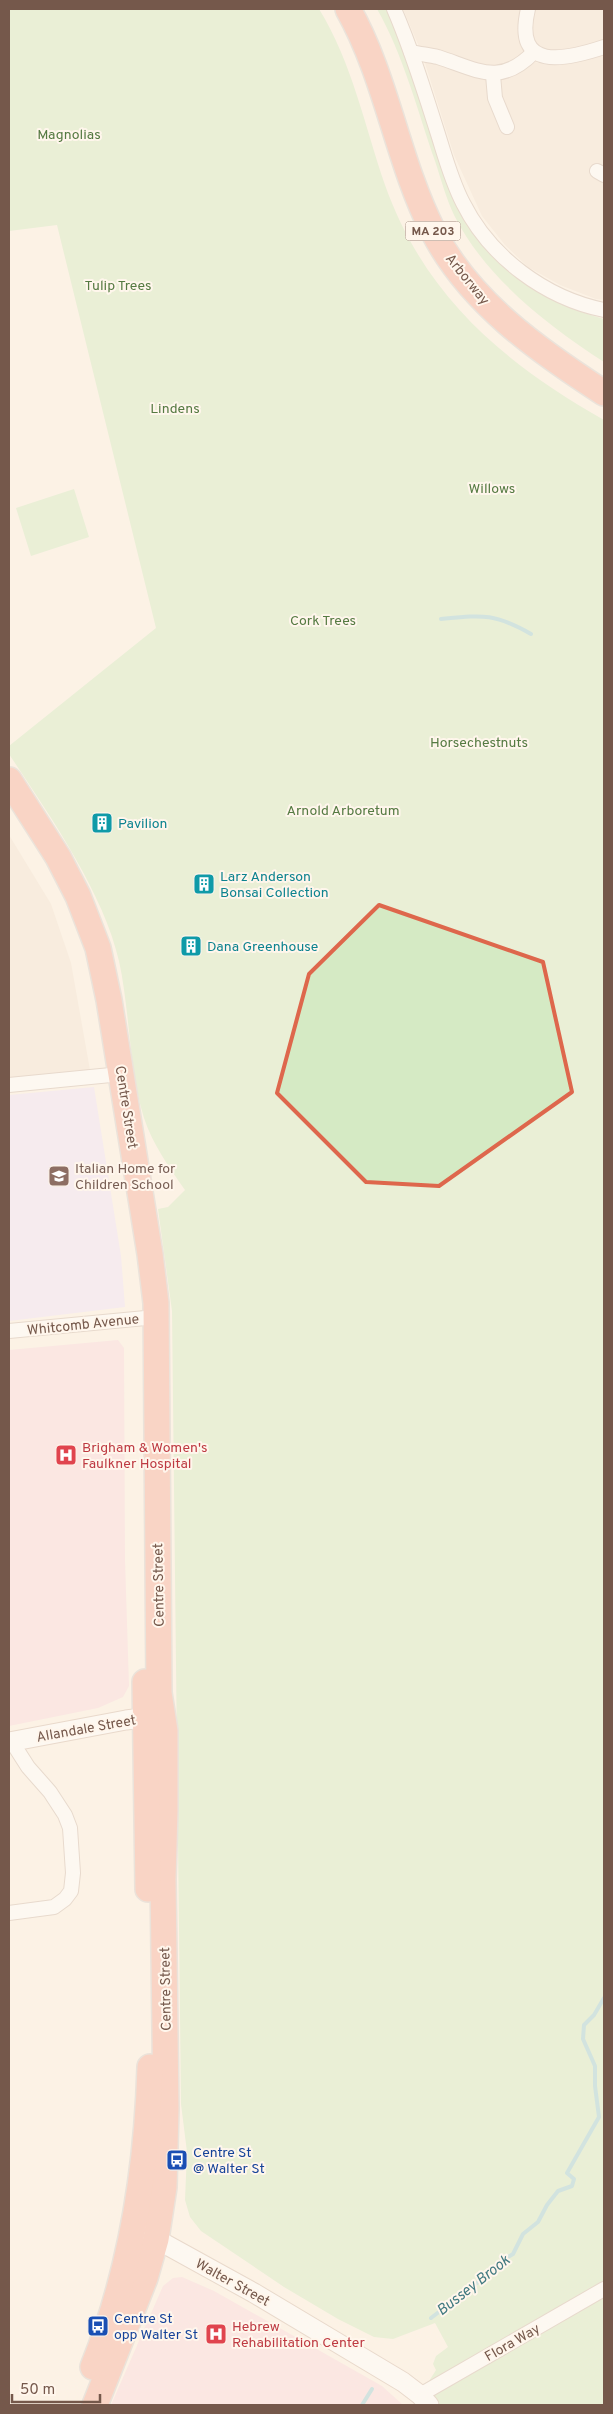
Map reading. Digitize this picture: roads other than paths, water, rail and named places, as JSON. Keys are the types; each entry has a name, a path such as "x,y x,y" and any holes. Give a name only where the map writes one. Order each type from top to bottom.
{"highway":[{"name":"Arborway","path":"348,9 374,64 422,206 448,256 469,284 504,319 604,393"},
{"name":"Arborway","path":"367,9 393,69 438,201 459,243 482,275 508,301 604,373"},
{"name":"Centre Street","path":"10,791 75,926 90,977 114,1075 134,1250 149,1317 159,1664 154,1717 150,2063 146,2145 132,2231 107,2329 78,2405"},
{"name":"Centre Street","path":"94,2405 135,2307 156,2238 164,2187 166,2135 163,1883 166,1810 154,1717"}],"street":[{"path":"394,9 411,52 450,172 464,205 480,230 504,257 539,285 568,299 604,310"},
{"path":"528,9 527,34 534,52 544,57 557,58 585,54 604,47"},
{"path":"411,52 437,57 493,74 512,70 534,52"},
{"path":"493,74 495,98 508,127"},
{"path":"9,1085 114,1075"},
{"name":"Whitcomb Avenue","path":"9,1331 149,1317"},
{"name":"Allandale Street","path":"11,1742 154,1717"},
{"path":"9,1913 54,1908 68,1895 73,1873 70,1828 65,1815 50,1792 28,1768 11,1742"},
{"name":"Walter Street","path":"132,2231 156,2238 254,2293 409,2386 424,2400"},
{"name":"Flora Way","path":"424,2400 604,2289"}],"waterway":[{"path":"441,619 488,617 507,622 531,634"},
{"name":"Bussey Brook","path":"431,2318 490,2273 498,2263 513,2254 523,2234 538,2222 547,2205 558,2191 572,2186 574,2179 567,2173 599,2117 595,2086 595,2066 583,2039 584,2025 594,2015 604,1998"},
{"name":"Bussey Brook","path":"362,2405 372,2389"}],"place":[{"name":"Pavilion","path":"102,823"},
{"name":"Larz Anderson Bonsai Collection","path":"204,884"},
{"name":"Dana Greenhouse","path":"191,946"},
{"name":"Italian Home for Children School","path":"59,1176"},
{"name":"Brigham & Women's Faulkner Hospital","path":"66,1455"},
{"name":"Centre St @ Walter St","path":"177,2160"},
{"name":"Centre St opp Walter St","path":"98,2326"},
{"name":"Hebrew Rehabilitation Center","path":"216,2334"}],"park label":[{"name":"Magnolias","path":"69,134"},
{"name":"Tulip Trees","path":"118,285"},
{"name":"Lindens","path":"175,408"},
{"name":"Willows","path":"492,488"},
{"name":"Cork Trees","path":"323,620"},
{"name":"Horsechestnuts","path":"479,742"},
{"name":"Arnold Arboretum","path":"343,810"}]}
